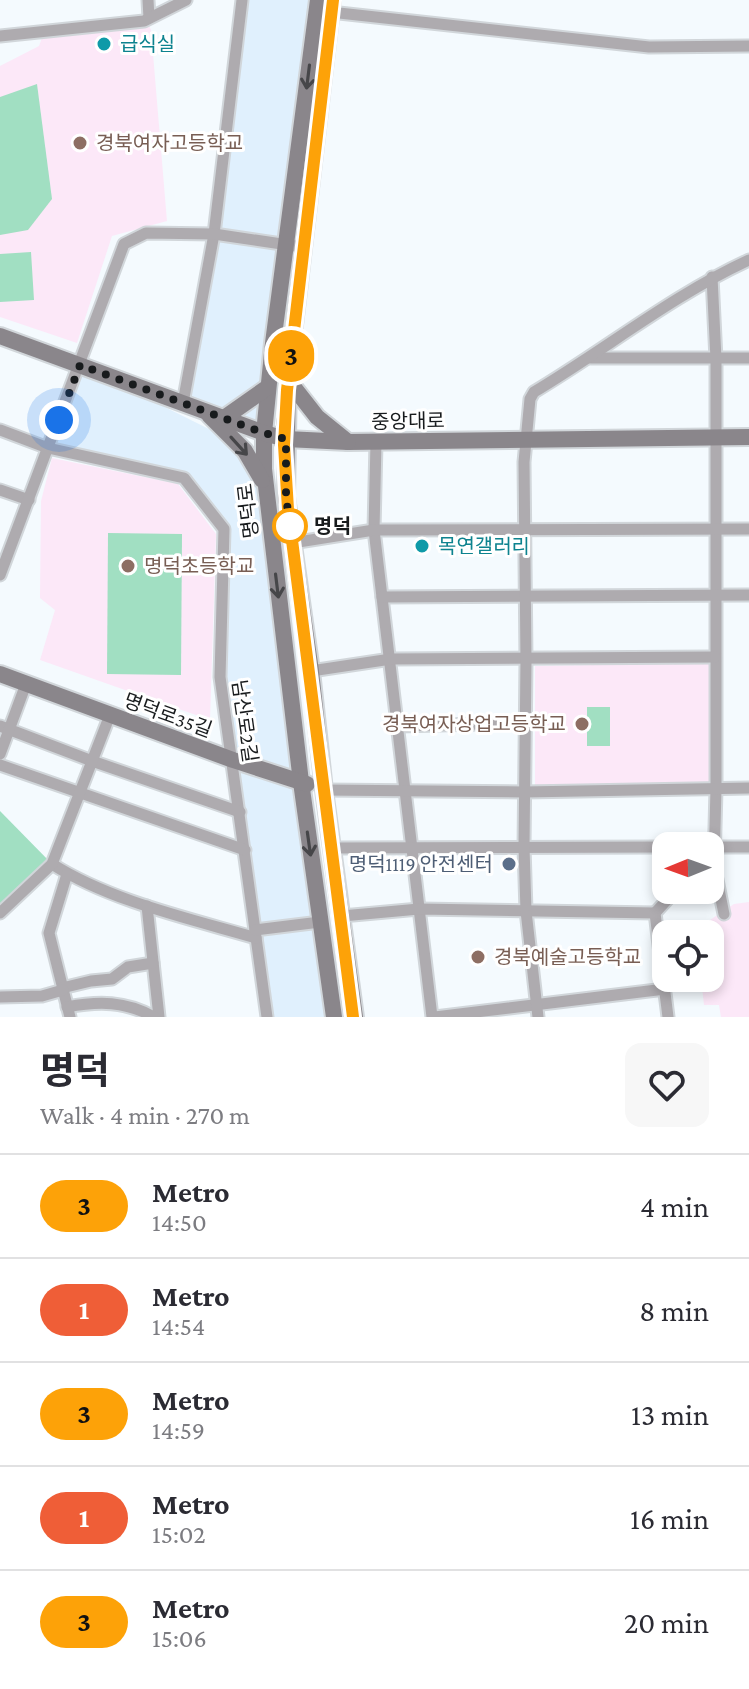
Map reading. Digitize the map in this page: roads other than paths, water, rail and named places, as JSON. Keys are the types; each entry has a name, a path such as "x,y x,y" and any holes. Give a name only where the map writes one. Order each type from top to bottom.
{"main road":[{"name":"명덕로","path":"318,0 294,246 286,497 355,1017"},
{"name":"명덕로","path":"331,6 294,246 268,387 264,433 266,487 301,782 334,1017"},
{"name":"중앙대로","path":"0,336 286,439 376,442 749,437"},
{"path":"288,380 317,417 348,442"},
{"path":"224,418 268,387"},
{"path":"205,411 245,451 266,487"},
{"name":"명덕로35길","path":"0,674 233,760 324,790"}],"street":[{"path":"148,0 149,18"},
{"path":"0,36 149,18 186,0"},
{"path":"183,403 214,234 242,0"},
{"path":"331,6 649,47 749,46"},
{"path":"0,575 5,547 29,500 124,244 146,233 214,234 294,246"},
{"path":"537,1011 526,911 524,847 526,440 530,399 534,392 712,277 749,260"},
{"path":"712,277 716,359 716,789 712,832"},
{"path":"591,358 749,358"},
{"name":"남산로2길","path":"0,430 48,448 184,478 224,529 220,677 267,1017"},
{"path":"376,442 374,530 434,1017 537,1011 652,991"},
{"path":"0,490 29,500"},
{"path":"292,543 374,530 749,529"},
{"path":"382,597 749,595"},
{"path":"311,671 391,659 715,657"},
{"path":"0,754 4,728 26,684"},
{"path":"0,913 52,864 110,715"},
{"path":"398,726 524,723"},
{"path":"4,728 240,812"},
{"path":"0,765 245,850"},
{"path":"324,790 524,792 749,788"},
{"path":"333,848 652,847"},
{"path":"724,848 749,847"},
{"path":"52,864 67,874 147,906 255,934 320,922"},
{"path":"67,874 49,933 68,1012 100,1002 122,1004 156,1017 147,906"},
{"path":"342,916 419,909 655,913 663,904"},
{"path":"722,904 724,914"},
{"path":"655,913 656,920"},
{"path":"0,997 42,996 91,981 112,979 128,967 153,963"},
{"path":"665,992 668,1017"}],"railway":[{"path":"328,0 279,426 283,501 348,1017"}],"metro line":[{"name":"3","path":"333,0 287,390 284,445 288,509 353,1017"}],"place":[{"name":"급식실","path":"104,44"},
{"name":"경북여자고등학교","path":"80,143"},
{"name":"명덕","path":"290,526"},
{"name":"목연갤러리","path":"422,546"},
{"name":"명덕초등학교","path":"128,566"},
{"name":"경북여자상업고등학교","path":"582,724"},
{"name":"명덕1119 안전센터","path":"509,864"},
{"name":"경북예술고등학교","path":"478,957"}]}
